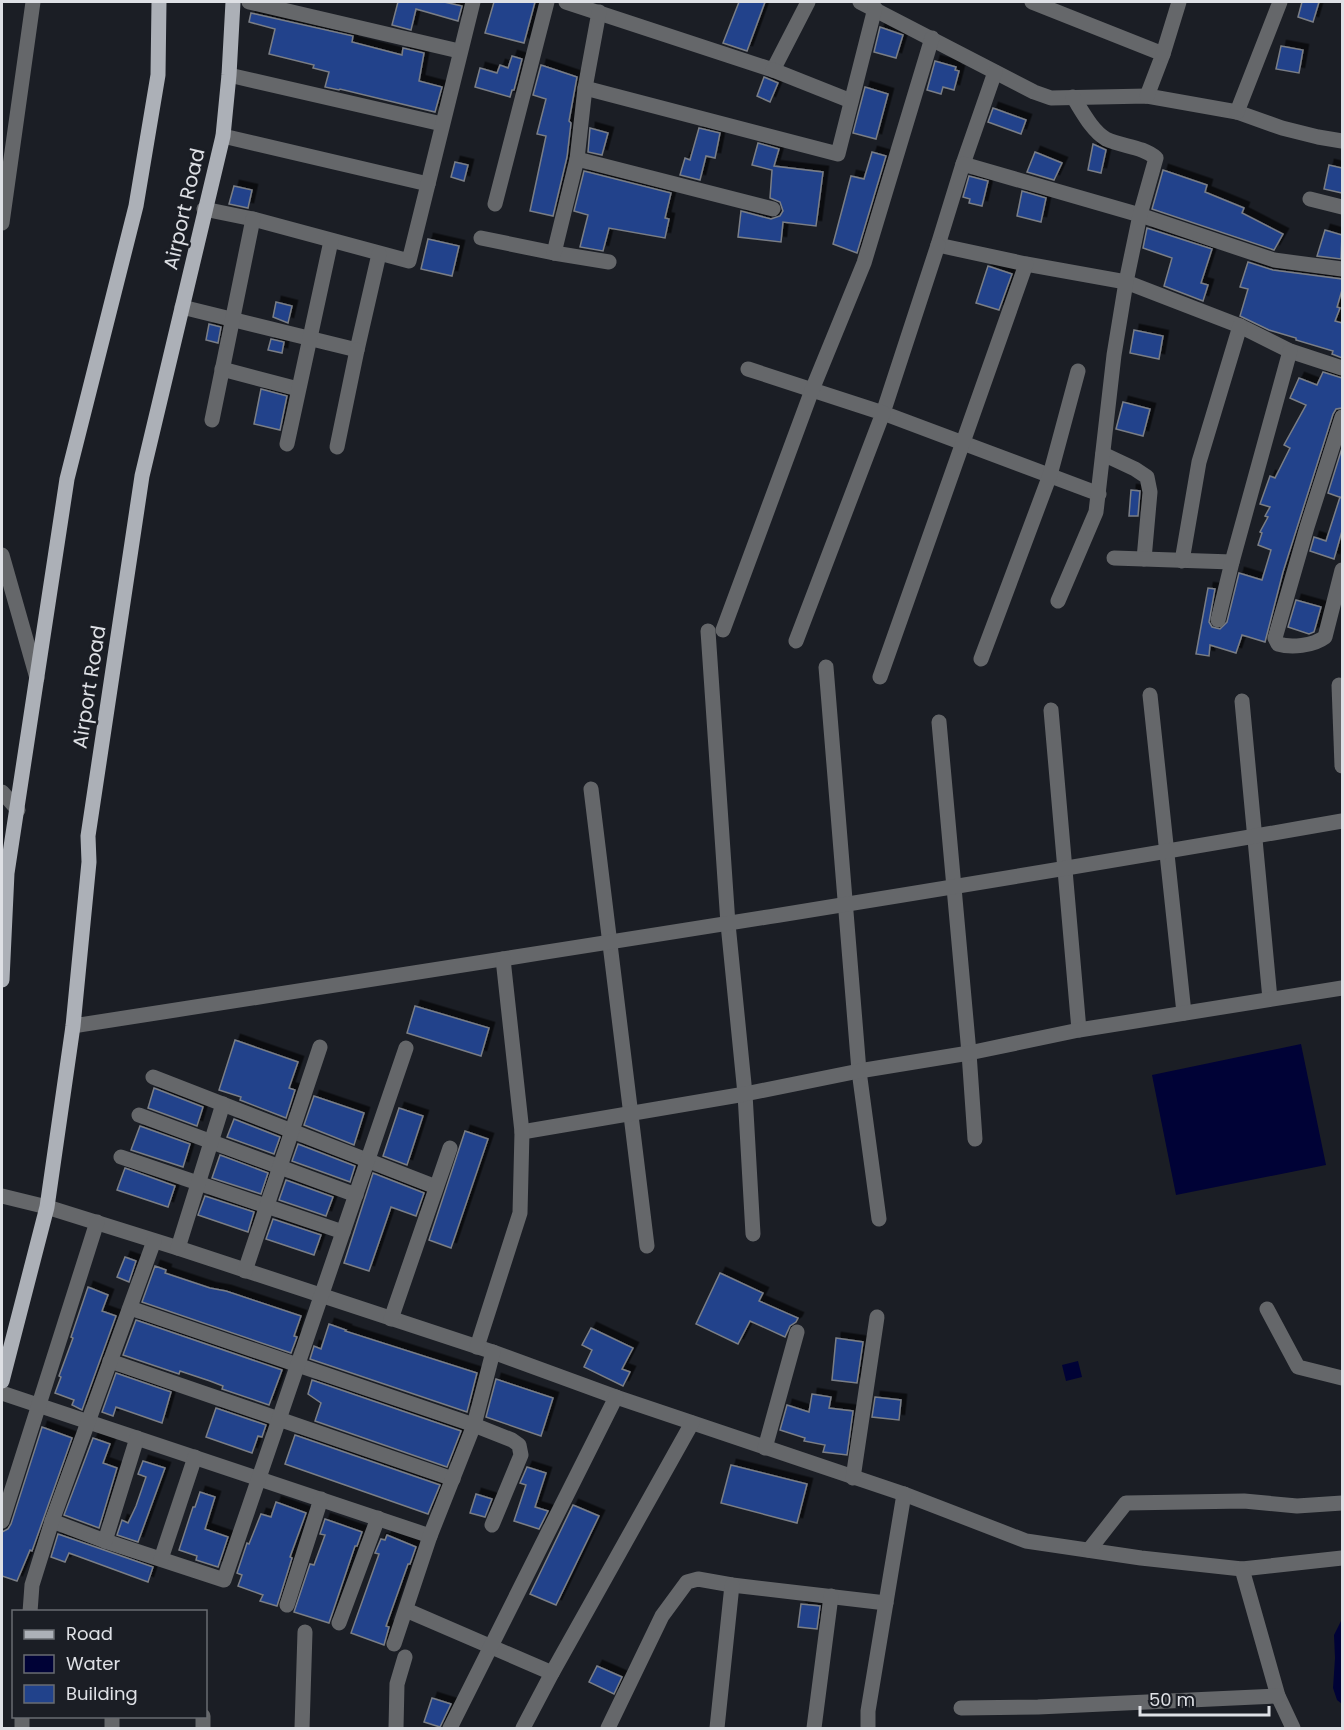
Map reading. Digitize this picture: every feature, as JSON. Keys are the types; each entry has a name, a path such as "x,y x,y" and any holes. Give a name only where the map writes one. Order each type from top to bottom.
{"main road":[{"path":"2,980 4,873 18,810 69,471 136,206 158,75 159,2"},
{"name":"Airport Road","path":"2,1381 47,1207 73,1026 89,862 88,836 142,476 223,136 229,75 232,2"}],"street":[{"path":"2,223 33,2"},
{"path":"249,2 459,51"},
{"path":"204,209 253,219 409,261 472,2"},
{"path":"495,204 547,2"},
{"path":"566,2 773,70 851,101"},
{"path":"773,70 808,2"},
{"path":"1032,2 1162,54"},
{"path":"1147,96 1179,2"},
{"path":"1237,112 1280,2"},
{"path":"585,88 838,154 851,101 868,5 1034,92 1051,98 1147,96 1237,112 1282,128 1342,141"},
{"path":"554,253 577,159 585,88 599,12"},
{"path":"753,1234 745,1094 728,924 715,630 864,264 932,38"},
{"path":"796,640 883,413 995,72"},
{"path":"229,75 442,124"},
{"path":"1058,601 1092,525 1099,494 1114,355 1126,282 1140,215 1156,158 1148,151 1104,138 1095,130 1073,97"},
{"path":"223,136 428,184"},
{"path":"577,159 772,209"},
{"path":"963,164 1140,215 1274,260 1342,268"},
{"path":"1310,198 1342,207"},
{"path":"212,420 253,219"},
{"path":"481,238 609,262"},
{"path":"287,444 331,241"},
{"path":"938,245 1126,282 1240,326 1290,351 1342,368"},
{"path":"337,447 379,254"},
{"path":"880,677 1026,264"},
{"path":"182,307 357,350"},
{"path":"1182,561 1199,462 1240,326"},
{"path":"1218,620 1290,351"},
{"path":"222,369 298,389"},
{"path":"748,369 883,413 1099,494"},
{"path":"981,659 1050,475 1078,371"},
{"path":"1342,417 1275,638 1278,644 1286,646 1311,643 1325,638 1342,570"},
{"path":"1102,454 1135,469 1146,477 1150,492 1144,559"},
{"path":"2,555 37,678"},
{"path":"1114,558 1232,562"},
{"path":"826,667 859,1071 879,1219"},
{"path":"1339,685 1342,766"},
{"path":"1150,695 1184,1013"},
{"path":"1242,701 1270,999"},
{"path":"1051,710 1079,1030"},
{"path":"939,722 975,1139"},
{"path":"591,789 647,1246"},
{"path":"2,792 18,810"},
{"path":"73,1026 503,959 610,940 728,924 1342,821"},
{"path":"477,1347 520,1214 522,1132 503,959"},
{"path":"522,1132 969,1053 1079,1030 1342,988"},
{"path":"245,1271 320,1047"},
{"path":"52,1521 224,1580 406,1048"},
{"path":"153,1077 436,1187"},
{"path":"178,1248 223,1104"},
{"path":"139,1115 356,1195"},
{"path":"391,1319 450,1148"},
{"path":"121,1157 343,1232"},
{"path":"2,1196 97,1222 493,1352 616,1397 904,1494 1026,1541 1242,1569 1342,1558"},
{"path":"2,1521 97,1222"},
{"path":"30,1610 32,1585 52,1521 154,1241"},
{"path":"130,1308 512,1440 519,1445 521,1455 492,1525"},
{"path":"1267,1309 1298,1367 1342,1378"},
{"path":"853,1478 878,1317"},
{"path":"765,1448 797,1332"},
{"path":"394,1644 430,1536 474,1425 493,1352"},
{"path":"110,1361 453,1479"},
{"path":"2,1393 430,1536"},
{"path":"450,1728 616,1397"},
{"path":"523,1728 692,1423"},
{"path":"105,1541 137,1438"},
{"path":"161,1559 195,1457"},
{"path":"868,1728 868,1711 904,1494"},
{"path":"287,1605 321,1499"},
{"path":"1089,1550 1126,1503 1244,1501 1297,1506 1342,1503"},
{"path":"339,1623 378,1518"},
{"path":"1242,1569 1278,1696 1293,1728"},
{"path":"608,1728 662,1616 687,1582 698,1579 886,1603"},
{"path":"717,1728 732,1585"},
{"path":"814,1728 831,1596"},
{"path":"406,1610 552,1673"},
{"path":"303,1728 305,1632"},
{"path":"396,1728 397,1684 405,1657"},
{"path":"961,1708 1038,1707 1278,1696"}],"water":[{"path":"1301,1044 1326,1165 1176,1195 1152,1075"},
{"path":"1078,1361 1082,1377 1066,1381 1062,1365"},
{"path":"1342,1619 1342,1704 1337,1700 1333,1688 1334,1635"}],"building":[{"path":"398,2 444,2 462,6 458,21 416,9 411,30 392,25"},
{"path":"494,2 535,2 524,43 485,33"},
{"path":"739,2 765,2 747,51 723,43"},
{"path":"1302,2 1319,2 1313,22 1298,17"},
{"path":"251,13 353,36 352,42 402,55 403,48 424,53 419,81 442,87 435,112 325,87 329,72 313,68 314,65 269,54 275,29 249,22"},
{"path":"880,27 903,35 896,58 874,52"},
{"path":"1281,46 1303,50 1299,73 1276,69"},
{"path":"512,56 522,59 510,97 475,87 480,68 497,73 500,65 508,68"},
{"path":"935,61 956,67 955,70 959,71 954,90 943,87 941,94 927,90"},
{"path":"541,65 577,77 569,121 571,123 567,157 553,216 530,211 546,136 537,134 546,99 533,95"},
{"path":"764,77 778,83 770,102 757,96"},
{"path":"865,87 888,94 876,139 853,133"},
{"path":"993,108 1026,120 1021,134 988,122"},
{"path":"590,128 608,133 602,155 588,152"},
{"path":"699,128 720,133 715,158 706,156 700,180 680,175 685,158 690,160"},
{"path":"758,143 779,149 774,166 823,172 816,226 783,222 781,242 738,237 741,211 771,219 780,216 783,211 780,202 770,198 772,170 752,165"},
{"path":"1093,144 1106,150 1101,173 1088,170"},
{"path":"872,152 886,156 857,253 833,244 851,176 864,179"},
{"path":"1035,152 1062,163 1054,180 1027,172"},
{"path":"455,162 468,165 464,181 451,177"},
{"path":"1329,165 1342,168 1342,193 1324,189"},
{"path":"1163,170 1207,185 1205,192 1244,208 1242,213 1283,234 1274,250 1152,209"},
{"path":"584,171 671,193 665,218 669,219 665,238 609,228 603,251 580,247 588,215 574,211"},
{"path":"969,176 988,181 982,206 969,203 970,199 963,197"},
{"path":"234,186 252,190 248,208 229,204"},
{"path":"1022,191 1046,198 1041,222 1017,216"},
{"path":"1147,228 1212,249 1201,283 1208,285 1203,301 1164,286 1172,258 1143,248"},
{"path":"1325,230 1342,235 1341,259 1317,256"},
{"path":"428,239 459,246 452,276 421,269"},
{"path":"1248,262 1273,270 1342,279 1342,290 1337,307 1340,308 1335,321 1342,323 1342,358 1332,354 1333,351 1269,330 1240,316 1248,289 1240,287"},
{"path":"988,266 1012,274 999,310 976,303"},
{"path":"276,302 292,306 288,323 273,317"},
{"path":"209,324 221,327 218,343 206,340"},
{"path":"1134,330 1163,336 1159,359 1130,353"},
{"path":"271,339 284,342 282,353 268,350"},
{"path":"1323,372 1342,378 1342,408 1336,409 1333,414 1283,572 1265,642 1242,635 1236,653 1210,645 1209,656 1196,654 1208,588 1215,589 1209,622 1212,627 1220,629 1227,622 1239,573 1262,580 1271,550 1258,545 1262,533 1260,532 1268,517 1265,516 1270,507 1260,504 1270,476 1275,478 1290,448 1284,445 1306,405 1290,398 1299,378 1317,385"},
{"path":"261,389 287,396 280,430 254,424"},
{"path":"1123,402 1150,409 1143,436 1116,429"},
{"path":"1342,448 1342,531 1334,559 1310,551 1314,537 1326,541 1340,497 1328,493"},
{"path":"1131,490 1140,491 1138,516 1129,516"},
{"path":"1296,600 1321,607 1314,632 1309,634 1288,627"},
{"path":"415,1006 489,1028 481,1056 407,1033"},
{"path":"235,1040 298,1062 289,1088 295,1090 286,1118 240,1100 241,1097 219,1090"},
{"path":"154,1088 203,1107 197,1126 148,1108"},
{"path":"314,1096 364,1113 354,1145 304,1125"},
{"path":"399,1108 423,1116 407,1165 383,1156"},
{"path":"234,1119 280,1137 274,1154 227,1137"},
{"path":"140,1126 190,1144 183,1167 131,1150"},
{"path":"465,1131 488,1139 451,1248 429,1240"},
{"path":"298,1144 355,1166 350,1182 292,1161"},
{"path":"220,1155 268,1173 261,1194 212,1178"},
{"path":"125,1168 175,1186 168,1207 117,1190"},
{"path":"373,1173 424,1193 416,1216 391,1207 369,1271 344,1263"},
{"path":"286,1180 333,1197 326,1216 279,1200"},
{"path":"205,1196 254,1212 248,1232 198,1215"},
{"path":"273,1219 321,1235 314,1255 266,1239"},
{"path":"125,1257 136,1261 129,1282 117,1277"},
{"path":"155,1266 166,1270 165,1273 301,1316 291,1353 142,1302"},
{"path":"720,1273 763,1293 759,1301 798,1318 790,1326 785,1337 750,1321 738,1344 696,1324"},
{"path":"88,1287 108,1295 102,1311 116,1316 82,1410 72,1405 74,1400 55,1393"},
{"path":"136,1320 282,1370 269,1405 222,1389 223,1386 210,1381 180,1371 179,1374 123,1355"},
{"path":"329,1324 477,1373 467,1412 310,1359 314,1346 321,1349"},
{"path":"591,1328 633,1348 622,1369 630,1372 623,1386 584,1367 592,1350 582,1345"},
{"path":"836,1338 863,1342 857,1383 832,1380"},
{"path":"116,1373 171,1392 162,1423 116,1407 113,1416 102,1412"},
{"path":"496,1379 553,1398 541,1436 486,1417"},
{"path":"312,1380 461,1431 447,1467 315,1421 321,1403 308,1394"},
{"path":"812,1394 831,1397 829,1408 853,1411 847,1455 823,1452 825,1445 804,1441 805,1438 780,1430 787,1405 809,1412"},
{"path":"875,1397 901,1400 899,1420 872,1417"},
{"path":"216,1408 266,1425 262,1437 258,1436 252,1453 206,1437"},
{"path":"42,1427 72,1438 32,1551 30,1550 17,1581 2,1576 2,1532 11,1524"},
{"path":"295,1435 440,1485 428,1514 285,1464"},
{"path":"93,1438 110,1444 103,1463 117,1468 99,1528 64,1515"},
{"path":"143,1461 165,1468 138,1542 117,1535 122,1520 128,1523 136,1506 146,1477 138,1474"},
{"path":"731,1465 807,1484 797,1523 721,1503"},
{"path":"527,1467 546,1473 535,1507 548,1511 539,1529 514,1521 526,1485 520,1483"},
{"path":"200,1492 215,1497 205,1529 228,1537 218,1567 196,1560 197,1556 179,1550"},
{"path":"476,1494 492,1499 485,1517 470,1513"},
{"path":"276,1502 306,1513 290,1557 292,1558 277,1606 260,1601 263,1595 238,1586 242,1575 237,1573 247,1543 249,1544 261,1514 271,1517"},
{"path":"573,1505 599,1516 556,1605 530,1594"},
{"path":"325,1519 362,1532 355,1546 329,1623 294,1612 310,1564 314,1565 325,1535 320,1534"},
{"path":"58,1534 153,1567 148,1582 69,1553 65,1562 51,1557"},
{"path":"387,1535 416,1547 386,1626 389,1627 384,1645 351,1633 379,1554 375,1553 381,1539 385,1540"},
{"path":"801,1604 820,1606 817,1629 798,1627"},
{"path":"597,1666 622,1677 614,1694 589,1682"},
{"path":"432,1698 451,1704 440,1727 424,1722"}]}
